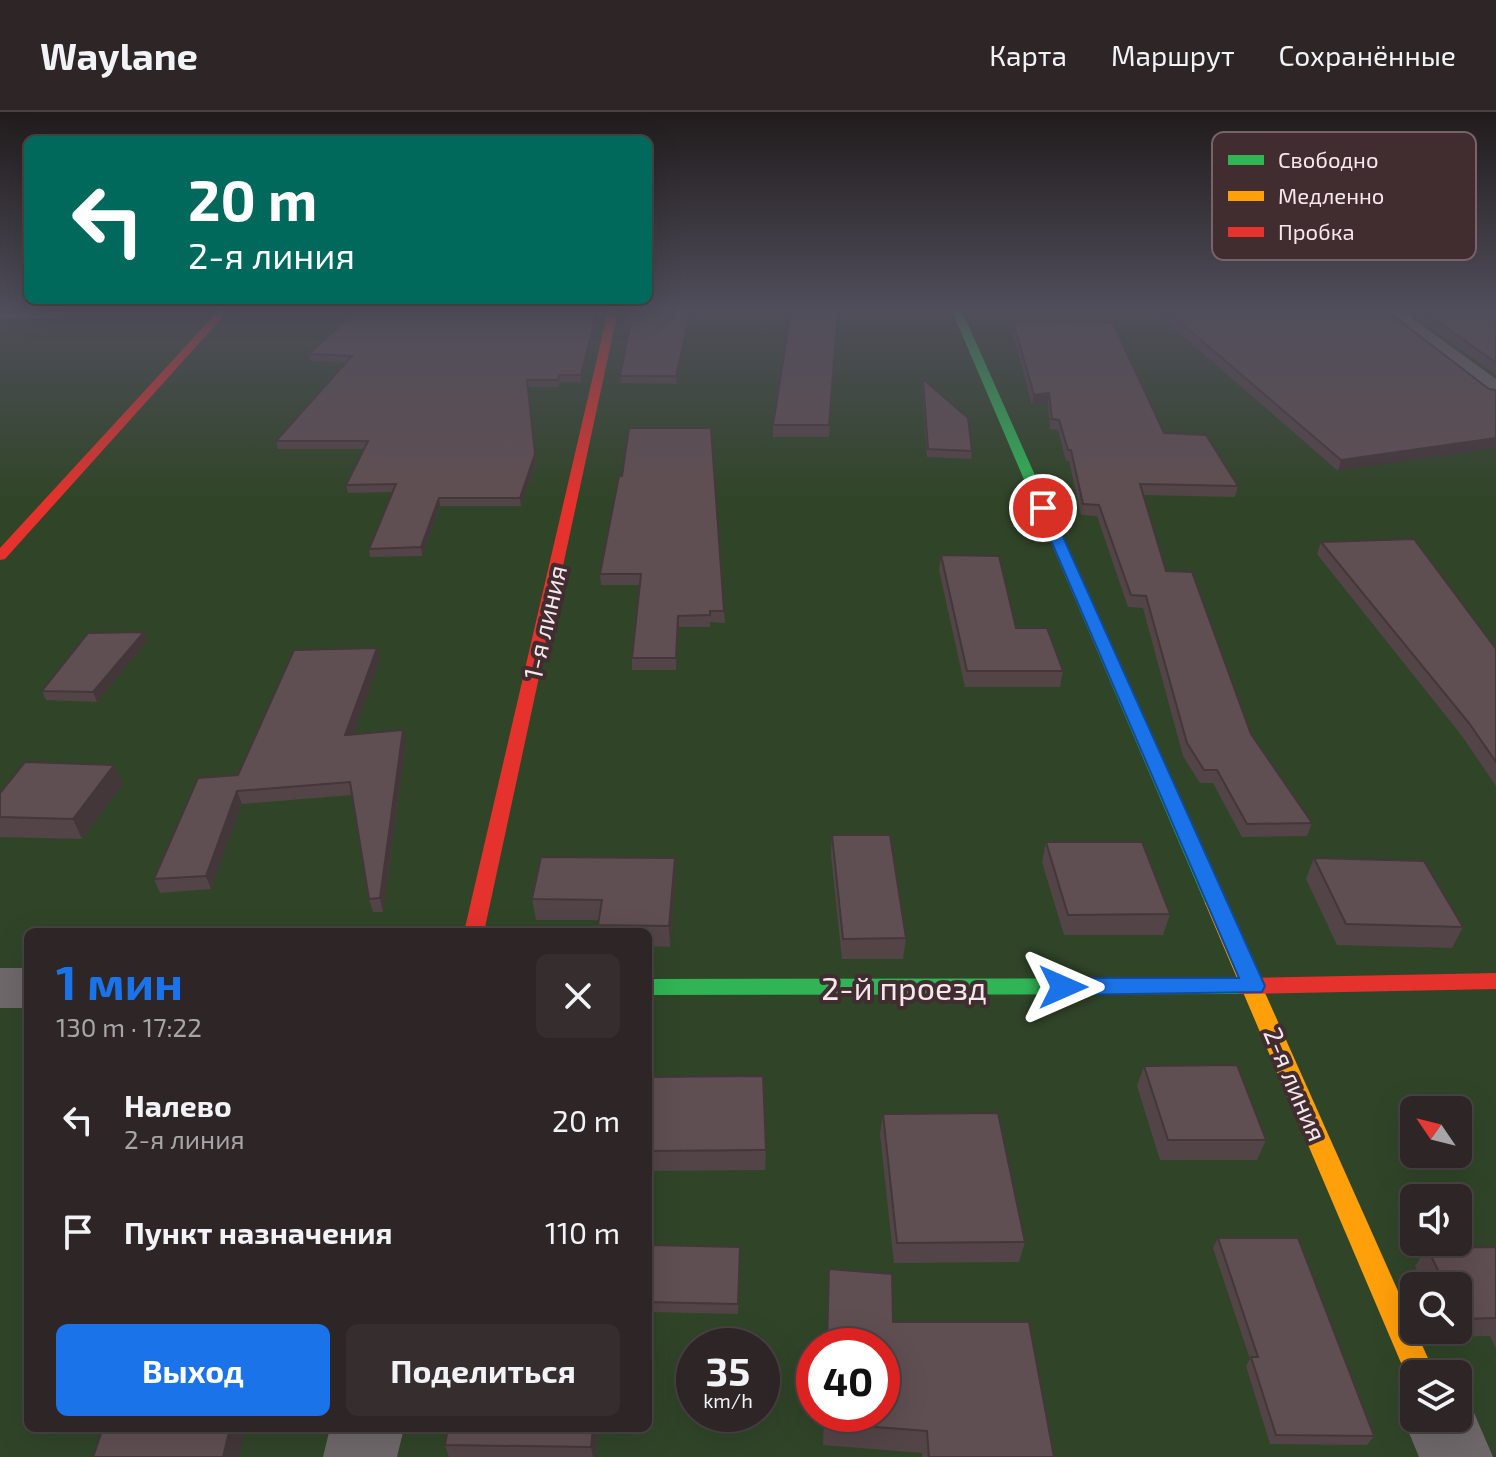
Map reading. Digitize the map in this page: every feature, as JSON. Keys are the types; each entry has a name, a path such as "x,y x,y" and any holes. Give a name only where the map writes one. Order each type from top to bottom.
{"street":[{"path":"0,556 166,374"},
{"name":"1-я линия","path":"475,928 599,374"},
{"name":"2-я линия","path":"985,374 1254,986 1414,1360"},
{"path":"1473,374 1496,391"},
{"name":"2-й проезд","path":"652,987 1254,986 1496,981"},
{"path":"0,988 24,988"},
{"path":"360,1457 366,1432"},
{"path":"1445,1432 1456,1457"}],"green space":[{"path":"0,374 1496,374 1496,1457 0,1457"}],"building":[{"path":"336,374 581,374 559,375 558,380 527,380 535,454 520,498 439,498 421,547 369,549 396,484 346,485 368,441 276,441"},
{"path":"620,374 677,374 676,376"},
{"path":"781,374 833,374 829,425 773,425"},
{"path":"1028,374 1137,374 1164,433 1206,435 1238,486 1140,484 1166,571 1192,572 1251,734 1312,823 1247,824 1217,770 1204,770 1187,743 1146,596 1131,595 1099,505 1083,504 1071,450 1068,450 1059,420 1052,419 1049,393 1034,395"},
{"path":"1240,374 1469,374 1489,389 1496,390 1496,438 1341,460"},
{"path":"923,379 968,418 972,451 928,449"},
{"path":"629,428 711,428 724,611 710,611 710,615 678,616 676,658 632,658 641,574 600,574 619,476 622,476"},
{"path":"1414,539 1496,649 1496,762 1469,723 1321,542"},
{"path":"941,555 999,556 1016,628 1047,628 1063,671 967,671"},
{"path":"144,632 93,692 42,691 88,633"},
{"path":"377,648 345,735 403,730 380,898 369,899 350,782 237,791 206,876 154,879 198,778 238,775 294,650"},
{"path":"25,762 114,765 73,819 0,817 0,793"},
{"path":"832,835 890,835 906,938 843,939"},
{"path":"1046,842 1142,842 1170,914 1068,915"},
{"path":"541,857 675,858 669,926 598,925 602,900 532,899"},
{"path":"1314,858 1424,861 1463,927 1346,924"},
{"path":"1237,1065 1266,1140 1168,1140 1144,1066"},
{"path":"763,1076 766,1150 652,1151 652,1077"},
{"path":"998,1113 1025,1242 897,1243 883,1114"},
{"path":"1218,1238 1298,1238 1374,1436 1276,1435 1251,1357 1258,1357"},
{"path":"652,1245 740,1247 738,1304 652,1302"},
{"path":"1472,1247 1496,1247 1496,1318 1472,1319 1472,1272 1439,1272 1431,1256 1472,1256"},
{"path":"829,1269 892,1274 893,1322 1029,1322 1054,1457 929,1457 927,1431 900,1429 900,1328 827,1328"},
{"path":"102,1432 229,1432 223,1457 93,1457"},
{"path":"447,1432 593,1432 591,1447 445,1445"}],"traffic: fast":[{"path":"984,374 1215,903"},
{"path":"652,987 1240,986"}],"traffic: slow":[{"path":"1215,903 1414,1360"}],"traffic: jam":[{"path":"0,556 166,374"},
{"path":"475,928 599,374"},
{"path":"1240,986 1496,981"}],"route":[{"path":"1043,508 1254,986 1063,987"}]}
